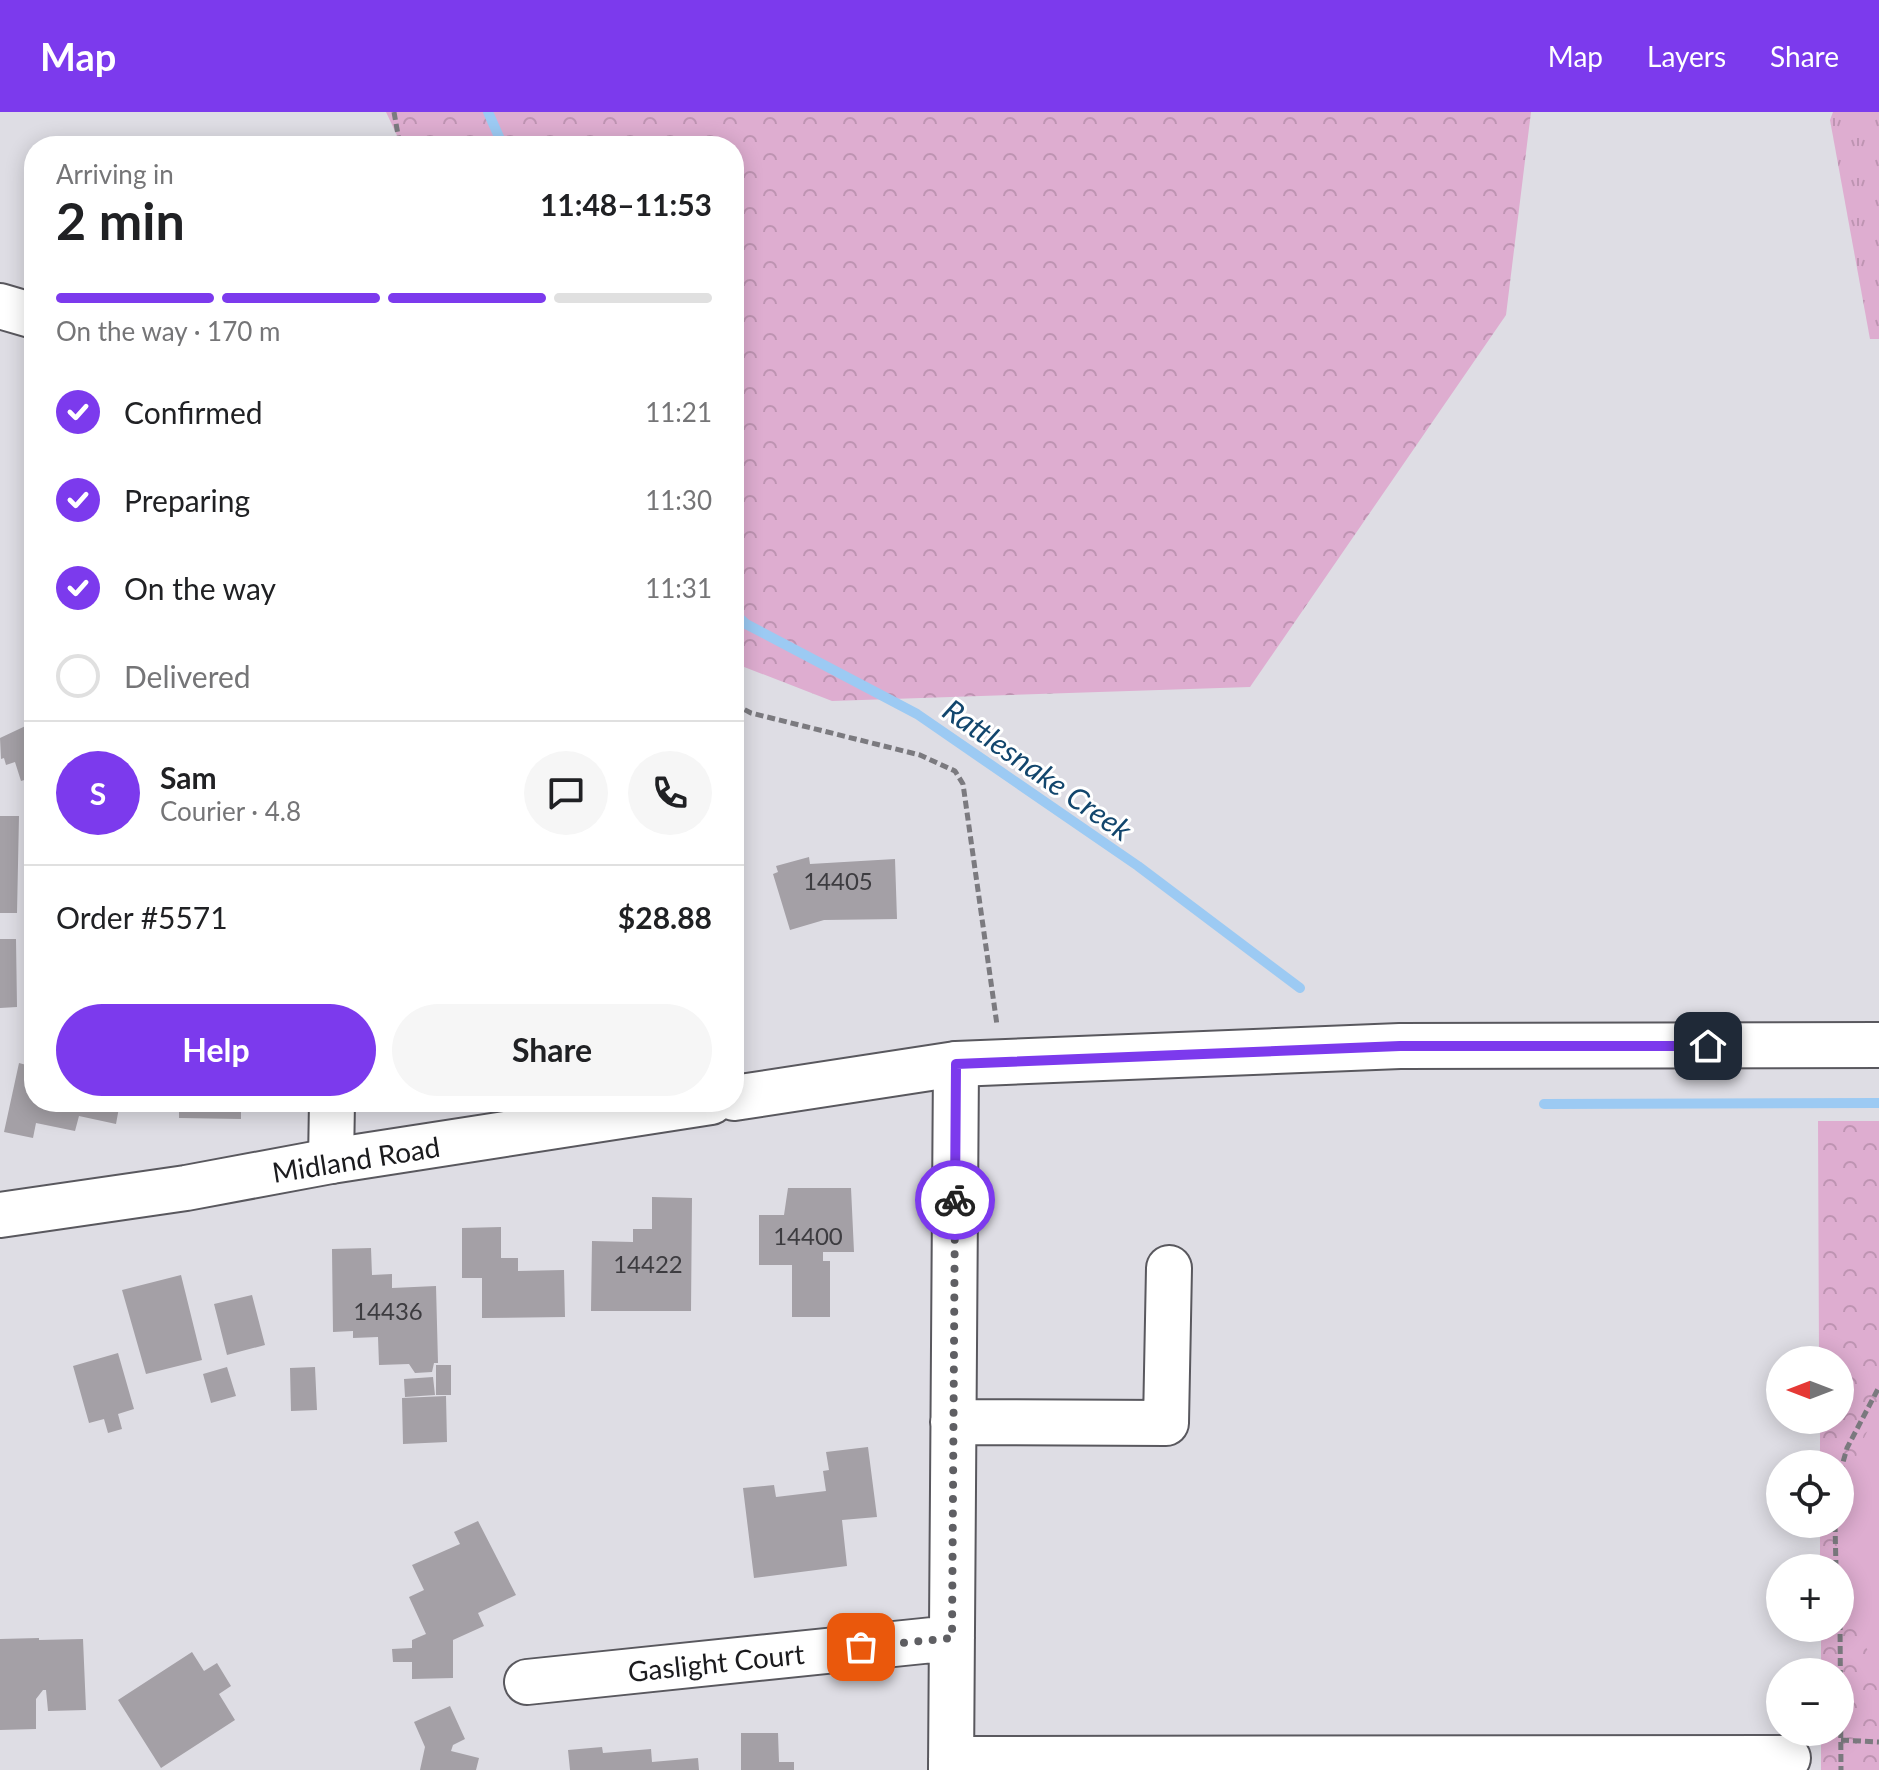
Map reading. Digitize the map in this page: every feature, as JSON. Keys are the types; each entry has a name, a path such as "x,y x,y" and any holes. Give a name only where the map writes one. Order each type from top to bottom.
{"street":[{"path":"0,306 24,313"},
{"path":"744,1096 956,1064 998,1062 1400,1046 1879,1045"},
{"path":"956,1064 951,1764 1788,1758"},
{"path":"331,1161 332,1112"},
{"name":"Midland Road","path":"0,1215 186,1188 331,1161 647,1112"},
{"path":"953,1422 1166,1423 1169,1268"},
{"name":"Gaslight Court","path":"527,1682 952,1638"}],"path":[{"path":"394,112 398,136"},
{"path":"744,709 920,755 955,771 963,784 997,1021 998,1062"},
{"path":"1846,1450 1879,1387"},
{"path":"1854,1741 1879,1742"},
{"path":"1841,1746 1841,1770"}],"green space":[{"path":"386,112 1531,112 1506,315 1250,687 832,701 744,667 744,136 397,136"},
{"path":"1833,112 1879,112 1879,339 1870,339 1830,120"},
{"path":"1818,1121 1879,1121 1879,1770 1821,1770 1821,1746 1854,1746 1854,1658 1821,1658 1821,1642 1854,1642 1854,1554 1820,1554 1820,1538 1854,1538 1854,1450 1820,1450 1820,1434 1854,1434 1854,1346 1819,1346"},
{"path":"1879,1410 1879,1672 1854,1618 1854,1554 1841,1554 1840,1541 1840,1538 1854,1538 1854,1464"}],"building":[{"path":"24,727 24,780 21,781 15,762 6,765 4,758 1,759 0,738"},
{"path":"0,816 19,816 17,913 0,913"},
{"path":"809,857 810,864 895,859 897,919 824,920 790,930 773,874 778,872 776,866"},
{"path":"0,939 16,939 17,1007 0,1008"},
{"path":"19,1063 24,1064 24,1112 118,1112 116,1124 79,1116 75,1131 36,1123 33,1138 4,1132"},
{"path":"179,1112 241,1112 241,1119 179,1118"},
{"path":"788,1188 851,1188 854,1252 823,1252 823,1261 830,1261 830,1317 792,1317 792,1265 759,1265 759,1215 784,1215"},
{"path":"652,1197 692,1198 691,1311 591,1311 592,1241 633,1242 633,1229 652,1229"},
{"path":"501,1227 501,1258 518,1258 518,1271 564,1270 565,1317 482,1318 482,1278 462,1278 462,1228"},
{"path":"371,1248 372,1275 392,1274 392,1288 436,1286 438,1363 434,1363 432,1372 415,1373 409,1364 379,1365 378,1337 353,1338 353,1331 333,1332 332,1249"},
{"path":"181,1275 202,1360 146,1374 122,1290"},
{"path":"252,1295 265,1345 227,1355 214,1304"},
{"path":"118,1353 134,1409 118,1414 122,1429 108,1433 104,1419 89,1423 73,1366"},
{"path":"436,1365 451,1365 451,1395 436,1395"},
{"path":"227,1367 236,1396 211,1403 203,1374"},
{"path":"315,1367 317,1410 291,1411 290,1368"},
{"path":"433,1377 435,1395 405,1397 404,1379"},
{"path":"446,1396 447,1442 403,1444 402,1398"},
{"path":"868,1447 877,1517 842,1520 847,1566 754,1578 743,1488 774,1485 776,1497 826,1491 823,1471 829,1470 826,1452"},
{"path":"478,1521 516,1595 478,1613 484,1626 453,1640 453,1678 412,1679 412,1662 393,1662 392,1649 412,1648 412,1640 426,1634 409,1597 424,1590 412,1565 460,1544 454,1532"},
{"path":"0,1639 83,1639 86,1710 48,1711 46,1690 43,1690 36,1699 36,1729 0,1730"},
{"path":"192,1652 204,1671 217,1663 231,1686 219,1694 235,1720 161,1768 118,1700"},
{"path":"450,1706 465,1739 453,1745 451,1751 479,1758 476,1770 420,1770 425,1747 414,1722"},
{"path":"741,1733 778,1733 779,1762 794,1762 794,1770 741,1770"},
{"path":"602,1747 603,1753 651,1749 652,1762 698,1758 699,1770 570,1770 568,1750"}],"waterway":[{"name":"Rattlesnake Creek","path":"488,112 499,136"},
{"name":"Rattlesnake Creek","path":"744,622 917,714 1138,866 1300,988"},
{"name":"Rattlesnake Creek","path":"1544,1104 1879,1103"}],"way so far":[{"path":"861,1647 952,1638 955,1200"}],"route":[{"path":"955,1200 956,1064 1400,1046 1708,1046"}]}
